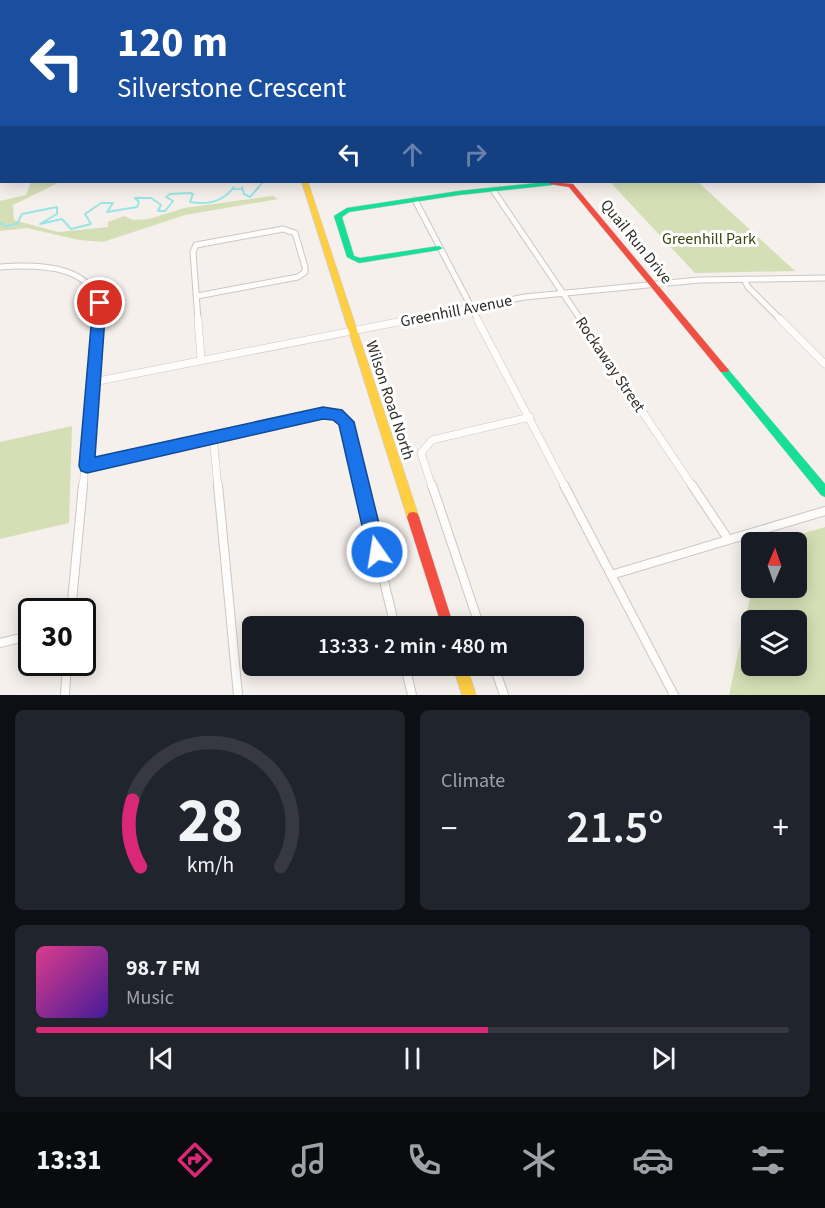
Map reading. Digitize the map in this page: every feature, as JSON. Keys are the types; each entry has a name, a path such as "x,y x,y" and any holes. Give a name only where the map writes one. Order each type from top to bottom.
{"street":[{"name":"Wilson Road North","path":"305,183 444,616"},
{"name":"Quail Run Drive","path":"439,248 364,262 351,257 338,220 341,212 415,200 557,183 571,184 825,492"},
{"name":"Rockaway Street","path":"493,190 729,539"},
{"path":"415,200 674,695"},
{"path":"197,296 298,277 305,272 305,267 295,233 283,229 196,245 193,252 201,359"},
{"path":"0,267 40,266 62,270 76,276 96,293 100,319 73,598"},
{"name":"Greenhill Avenue","path":"93,381 473,307 563,293 654,284 744,279 825,278"},
{"path":"744,279 748,287 825,364"},
{"path":"87,466 323,413 330,412 343,418 346,422 392,616"},
{"path":"476,616 421,453 432,440 530,417"},
{"path":"213,437 238,695"},
{"path":"611,575 825,511"},
{"path":"0,644 18,639"},
{"path":"65,695 66,676"},
{"path":"407,676 412,695"},
{"path":"463,676 470,695"},
{"path":"497,676 504,695"}],"green space":[{"path":"31,183 58,183 13,205 14,220 58,232 108,227 108,222 124,216 133,220 149,219 184,208 273,196 278,199 185,215 103,242 79,240 27,228 0,231 0,201 26,195"},
{"name":"Greenhill Park","path":"611,183 699,183 795,271 695,273"},
{"path":"72,426 69,523 0,539 0,442"},
{"path":"825,527 825,695 729,695 741,639 741,676 807,676 807,610 747,610 750,598 807,598 807,532"}],"waterway":[{"path":"257,189 262,183"},
{"path":"0,223 6,226 17,224 22,214 57,207 57,214 40,224 62,219 71,229 91,224 85,214 101,203 113,203 107,212 137,207 139,202 135,198 151,198 161,205 158,211 165,211 173,201 166,197 170,194 190,193 193,194 190,202 208,203 225,196 234,187"},
{"path":"242,187 244,194 250,197 259,187"},
{"path":"233,189 242,189"}],"traffic: fast":[{"path":"439,248 359,261 351,257 338,216 347,210 459,193 552,183"},
{"path":"724,370 825,492"}],"traffic: slow":[{"path":"305,183 413,517"},
{"path":"463,676 469,695"}],"traffic: jam":[{"path":"552,183 571,185 724,370"},
{"path":"413,517 444,616"}],"route":[{"path":"100,303 87,466 323,413 337,414 346,422 377,552"}]}
